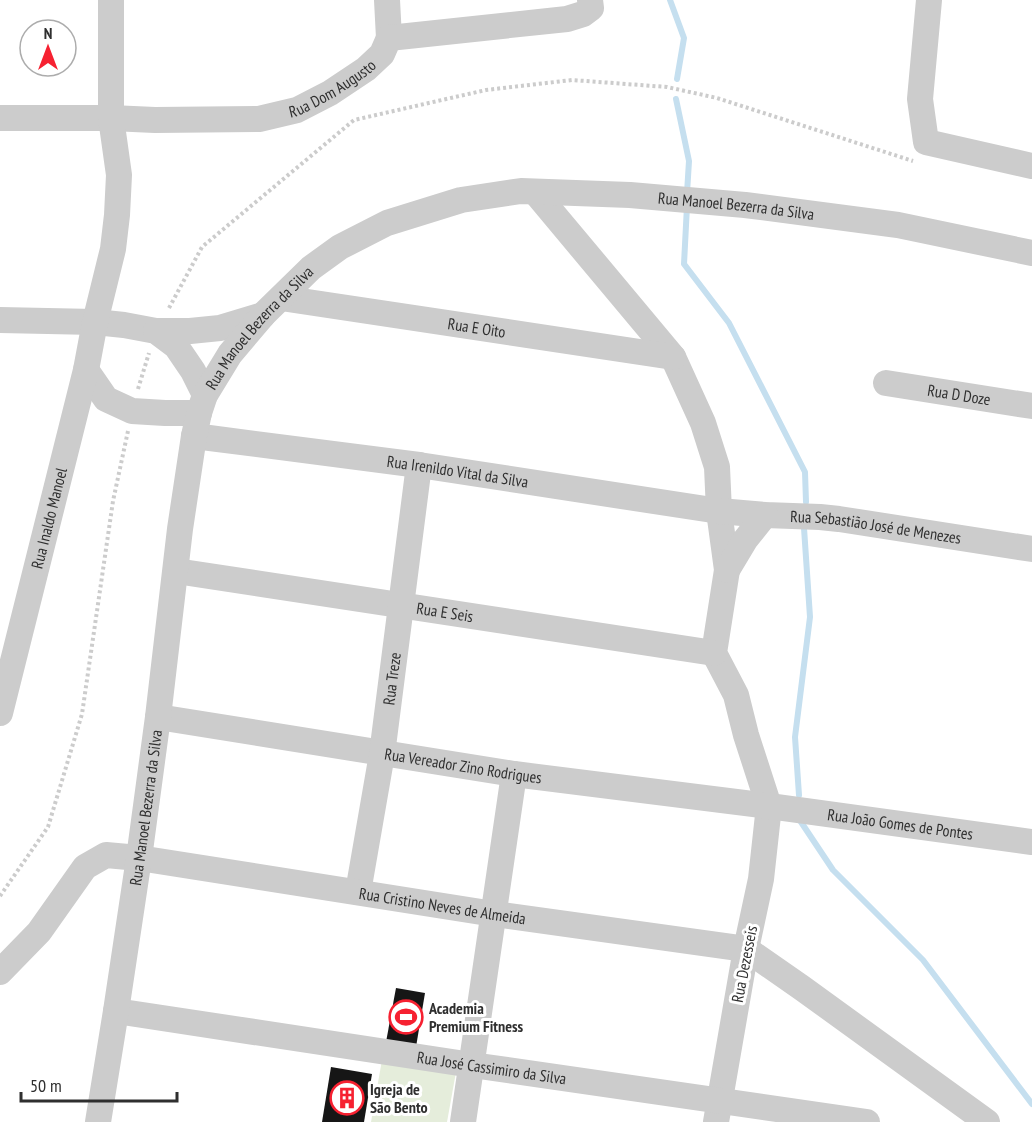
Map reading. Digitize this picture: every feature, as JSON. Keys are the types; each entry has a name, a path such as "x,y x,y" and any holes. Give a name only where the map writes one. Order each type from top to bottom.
{"street":[{"name":"Rua Inaldo Manoel","path":"0,713 86,370 113,249 119,175 111,118 111,0"},
{"path":"387,0 389,38 567,19 583,14 591,8 590,0"},
{"path":"928,0 920,99 926,142 1032,166"},
{"name":"Rua Dom Augusto","path":"0,118 259,119 297,110 330,93 366,69 382,54 389,38"},
{"name":"Rua Manoel Bezerra da Silva","path":"98,1122 139,858 180,529 199,415 230,354 272,306 311,268 340,247 387,223 461,200 521,191 630,195 744,205 898,225 1032,254"},
{"path":"535,192 673,357 703,423 717,467 727,570 714,653 736,695 746,735 769,806"},
{"path":"0,320 95,322 156,331 190,331 220,328 272,306"},
{"name":"Rua E Oito","path":"272,306 673,357"},
{"path":"156,331 176,345 193,371 199,415"},
{"name":"Rua Irenildo Vital da Silva","path":"86,370 106,399 132,411 199,415 418,465 720,511"},
{"name":"Rua D Doze","path":"886,383 1032,406"},
{"name":"Rua Treze","path":"358,892 382,754 418,465"},
{"name":"Rua Sebastião José de Menezes","path":"720,511 765,516 839,519 1032,549"},
{"path":"727,570 744,540 765,516"},
{"name":"Rua E Seis","path":"176,571 714,653"},
{"name":"Rua Vereador Zino Rodrigues","path":"158,717 514,774 769,806"},
{"path":"463,1122 514,774"},
{"name":"Rua João Gomes de Pontes","path":"769,806 1032,842"},
{"name":"Rua Dezesseis","path":"718,1111 746,949 761,879 769,806"},
{"name":"Rua Cristino Neves de Almeida","path":"0,972 39,932 85,867 106,855 139,858 494,914 746,949"},
{"path":"746,949 987,1122"},
{"name":"Rua José Cassimiro da Silva","path":"116,1011 472,1065 718,1111 867,1122"}],"green space":[{"path":"382,1060 456,1072 447,1122 371,1122"}],"building":[{"name":"Academia Premium Fitness","path":"396,988 425,993 416,1047 386,1042"},
{"name":"Igreja de São Bento","path":"331,1067 372,1074 364,1122 322,1122"}],"waterway":[{"path":"670,0 684,38 677,79"},
{"path":"676,99 689,161 687,193"},
{"path":"687,206 684,264 729,323 805,472 806,502"},
{"path":"799,795 795,737 810,617 804,528"},
{"path":"799,819 833,870 923,960 1032,1104"}],"place":[{"name":"Academia Premium Fitness","path":"406,1017"},
{"name":"Igreja de São Bento","path":"347,1098"}]}
